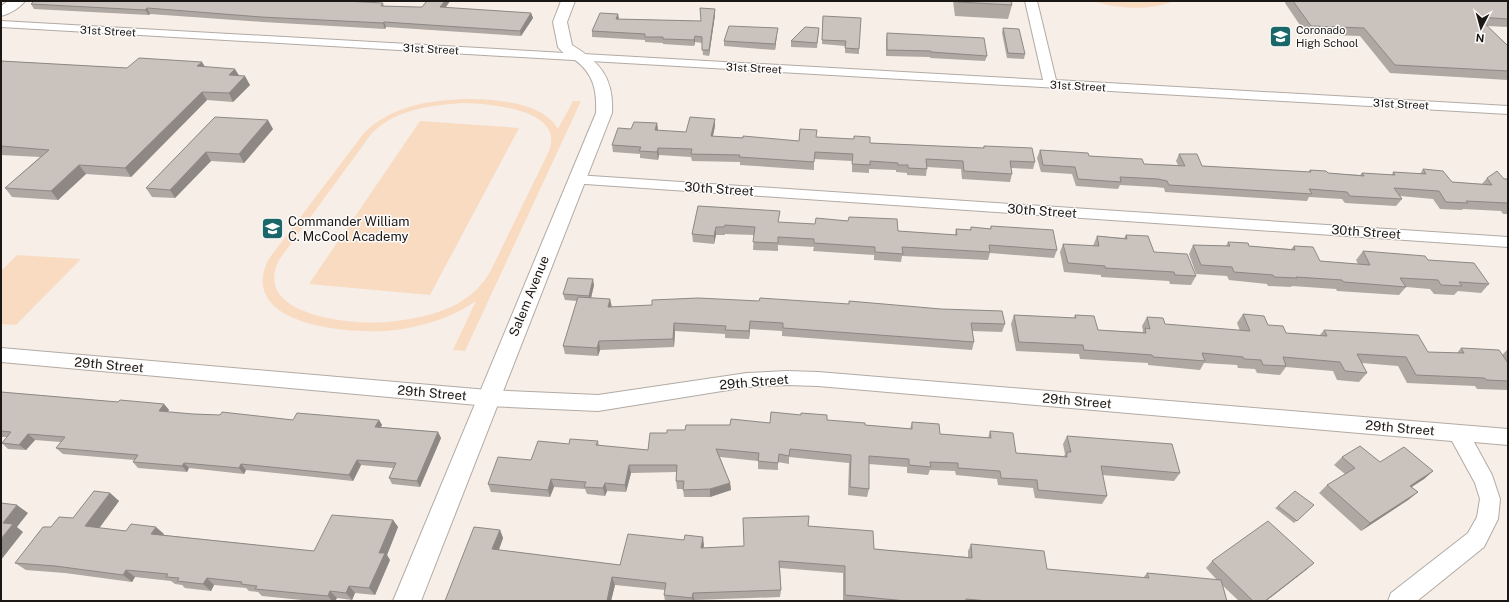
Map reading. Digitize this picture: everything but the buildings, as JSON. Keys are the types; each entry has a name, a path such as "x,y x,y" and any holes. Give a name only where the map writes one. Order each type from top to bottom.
{"main road":[{"path":"1,12 18,1"}],"street":[{"name":"Salem Avenue","path":"407,601 604,113 605,98 600,81 592,67 583,58 565,47 560,22 568,1"},
{"path":"1031,1 1051,85"},
{"name":"31st Street","path":"1,24 1508,110"},
{"name":"30th Street","path":"576,180 1508,242"},
{"name":"29th Street","path":"1,355 488,398 598,403 747,380 787,378 818,379 1508,437"},
{"path":"1399,601 1476,540 1487,518 1490,499 1486,481 1458,433"}],"shaded area":[{"path":"1093,1 1174,1 1144,8 1134,8 1113,6"},
{"path":"452,100 490,100 517,104 541,113 551,120 558,129 573,101 581,101 465,351 453,350 476,301 458,312 438,320 418,326 396,330 355,331 330,328 305,322 284,313 269,300 263,283 268,260 364,133 386,116 412,106","holes":["464,103 490,105 522,112 536,118 546,126 551,137 549,151 491,270 476,290 449,308 432,314 386,322 351,321 310,313 292,305 279,294 274,279 279,260 372,133 392,118 403,113 427,107"]},
{"path":"420,121 519,128 430,295 309,284"},
{"path":"17,255 81,259 16,325 1,324 1,271"}],"place":[{"name":"Coronado High School","path":"1281,36"},
{"name":"Commander William C. McCool Academy","path":"273,228"}]}
